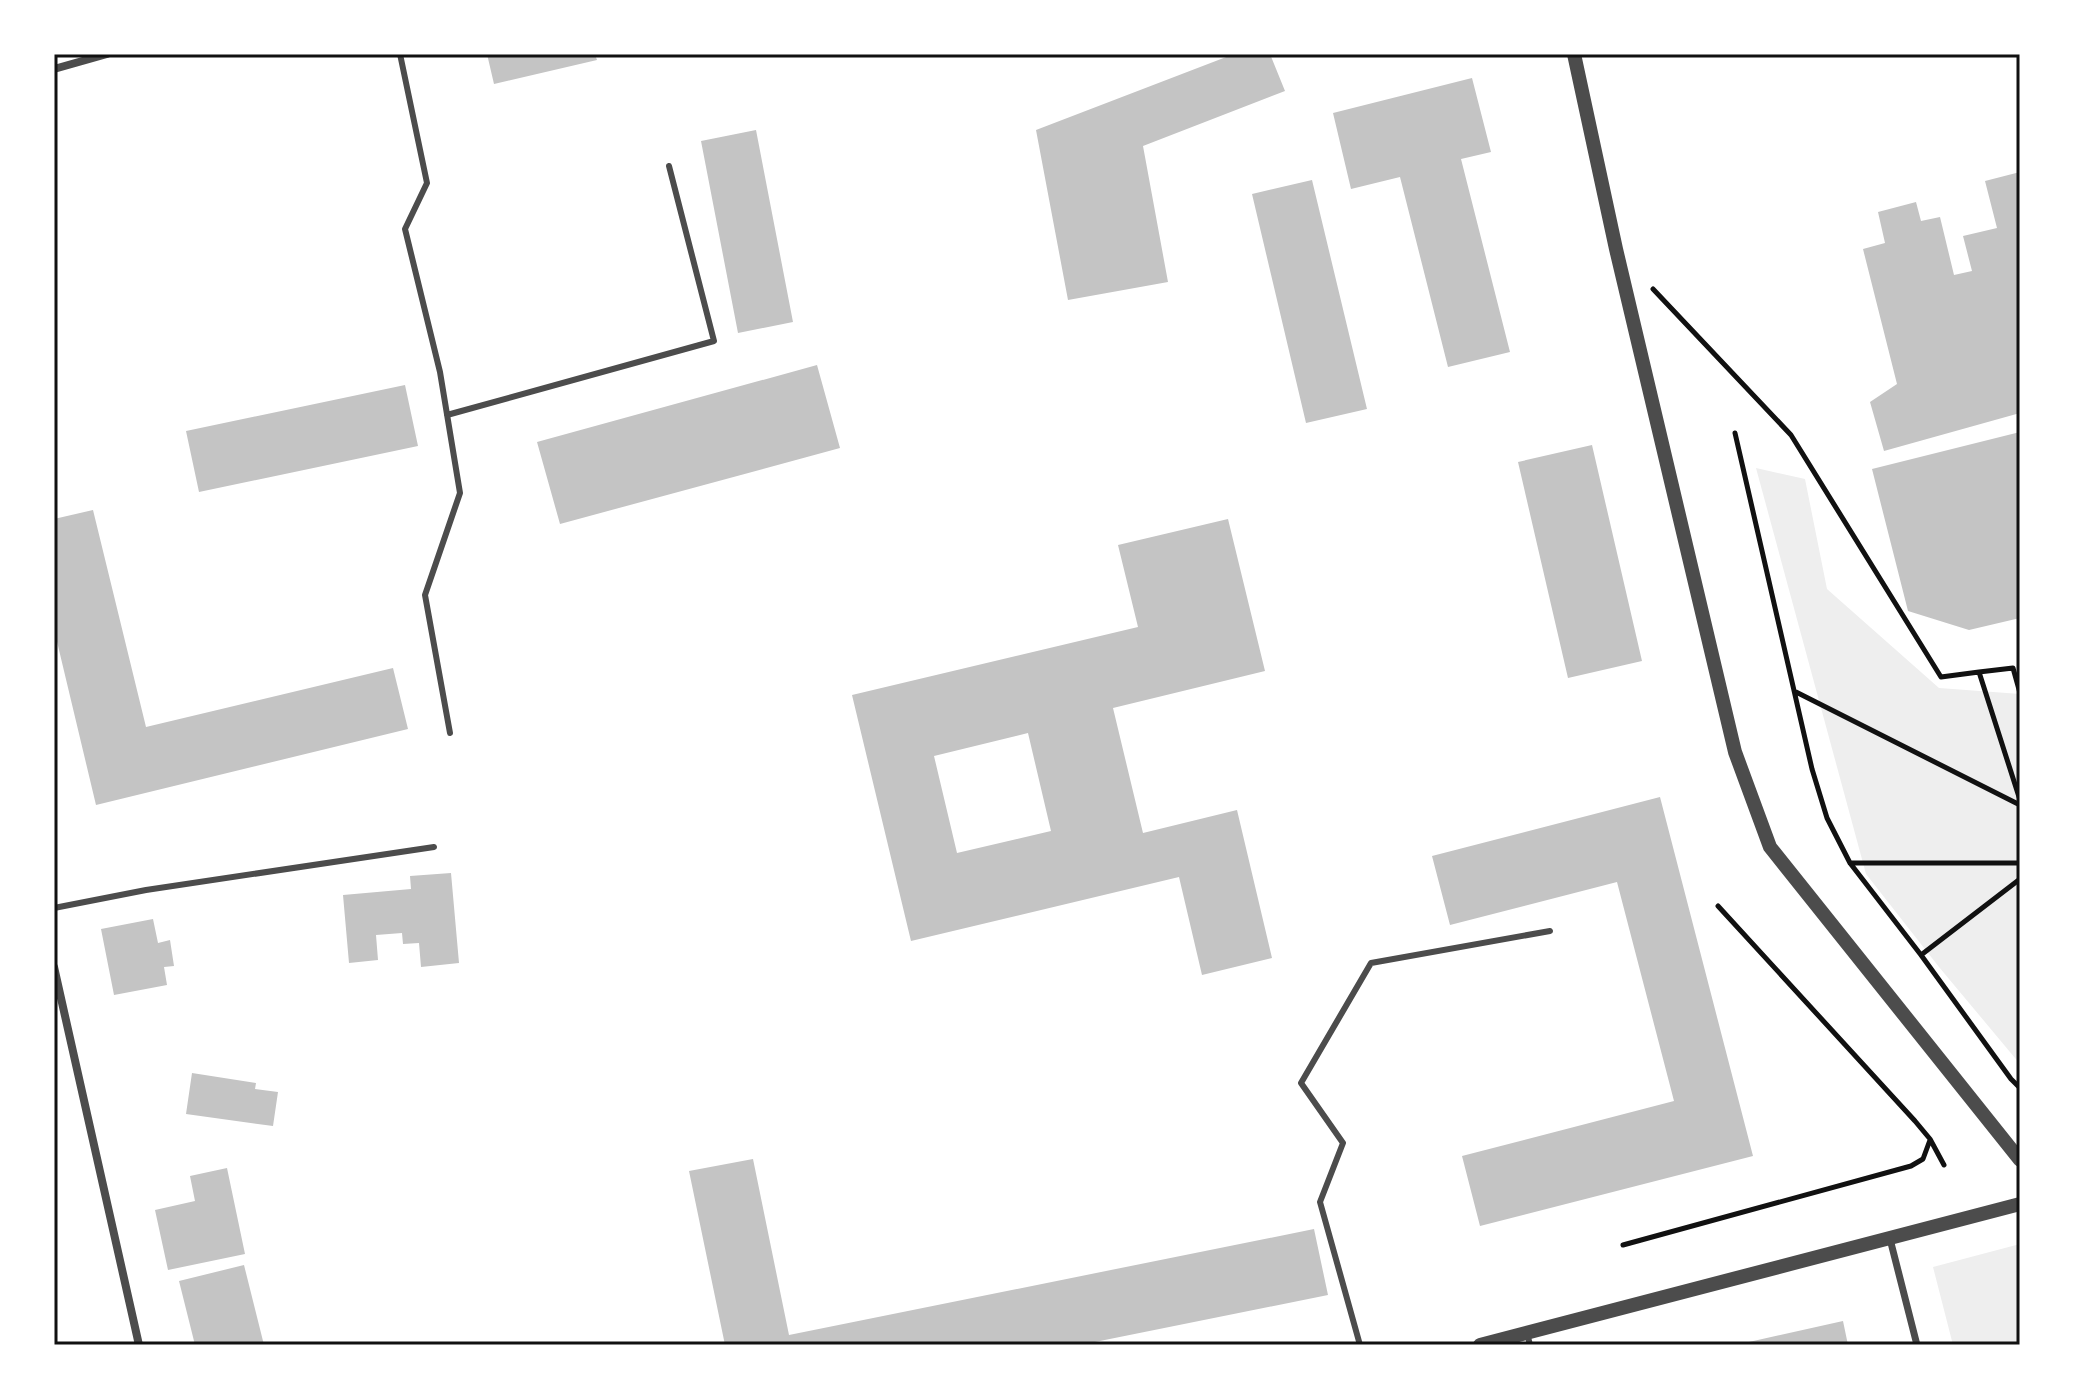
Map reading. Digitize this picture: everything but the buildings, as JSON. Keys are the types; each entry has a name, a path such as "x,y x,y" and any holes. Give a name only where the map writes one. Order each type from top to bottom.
{"street":[{"path":"54,69 107,54"},
{"path":"1574,54 1616,249 1735,752 1770,847 2020,1160"},
{"path":"54,967 139,1345"},
{"path":"1480,1345 1528,1339 2020,1204"},
{"path":"1890,1239 1917,1345"}],"lane":[{"path":"400,54 427,183 405,229 440,372 460,493 425,595 450,733"},
{"path":"447,415 714,341 669,166"},
{"path":"54,908 146,890 434,847"},
{"path":"1360,1345 1320,1202 1343,1143 1301,1083 1371,963 1550,931"}],"path":[{"path":"1649,284 1791,435 1941,677 2013,668 2020,693"},
{"path":"1735,433 1812,769 1827,818 1850,863 2020,1088"},
{"path":"1979,672 2020,803"},
{"path":"1796,692 2020,803"},
{"path":"1850,863 2020,863"},
{"path":"1921,955 2020,879"},
{"path":"1718,906 1930,1139 1944,1165"},
{"path":"2011,1079 2020,1075"},
{"path":"1623,1245 1911,1166 1923,1159 1930,1139"}],"shaded area":[{"path":"1756,468 1805,479 1827,589 1939,688 2020,694 2020,1064 1866,874"},
{"path":"2020,1244 2020,1345 1953,1345 1933,1267"}]}
